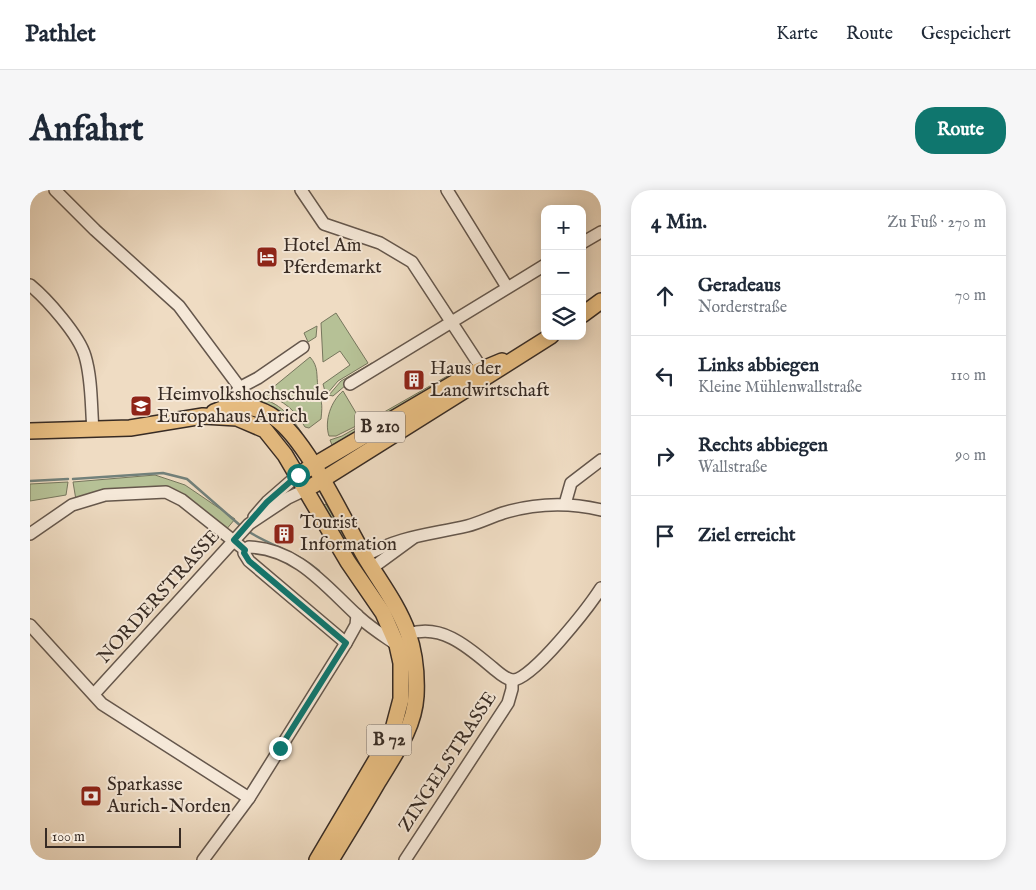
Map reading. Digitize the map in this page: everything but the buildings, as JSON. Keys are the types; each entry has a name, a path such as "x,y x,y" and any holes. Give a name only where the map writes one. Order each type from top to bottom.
{"main road":[{"path":"586,312 601,302"},
{"name":"B 210","path":"298,475 545,340"},
{"name":"B 210","path":"306,489 322,481 485,373"},
{"name":"B 72","path":"30,431 93,430 161,424 203,416 229,407 255,408 274,417 287,428 313,466 392,601 408,634 415,664 416,683 413,713 407,731 398,751 332,860"},
{"name":"B 72","path":"203,416 237,418 265,430 298,475 354,572 383,613 397,645 402,686 392,733 317,860"},
{"path":"354,572 368,562"}],"street":[{"path":"56,190 95,230 179,306 255,408"},
{"path":"301,190 324,224 380,243 412,262 485,373"},
{"path":"447,190 507,287"},
{"path":"586,241 601,232"},
{"path":"350,384 541,267"},
{"path":"30,285 39,293 76,338 85,356 93,430"},
{"path":"229,407 239,388 258,378 303,346"},
{"path":"565,504 571,482 601,460"},
{"name":"NORDERSTRASSE","path":"94,694 250,524 267,502 298,475"},
{"name":"NORDERSTRASSE","path":"250,524 288,498 306,489"},
{"path":"30,534 72,505 105,495 166,492 182,500 237,537 249,561 346,643"},
{"path":"368,562 398,540 469,525 505,513 537,506 565,504 601,510"},
{"path":"245,550 249,547 265,549 302,564 357,615 397,645"},
{"path":"514,680 526,676 541,662 601,588"},
{"path":"203,860 248,798 346,643 356,626 357,615"},
{"path":"30,625 65,661 102,704 248,798"},
{"name":"ZINGELSTRASSE","path":"405,860 508,703 514,680 506,678 464,644 449,636 434,631 418,631 408,634"}],"green space":[{"path":"336,313 368,363 338,381 326,395 323,384 350,365 340,351 323,362 321,323"},
{"path":"317,326 316,337 308,342 304,333"},
{"path":"310,357 316,368 322,409 321,419 309,428 305,427 288,407 265,394"},
{"path":"372,363 333,396 329,395 341,381"},
{"path":"465,366 455,375 332,445 330,440 342,436"},
{"path":"343,391 362,423 336,436 329,436 328,418 335,400"},
{"path":"252,398 275,404 287,414 302,433 300,435"},
{"path":"155,475 185,485 235,519 225,531 181,495 76,500 73,482"},
{"path":"68,482 66,495 30,501 30,484"},
{"path":"326,504 355,555 354,557 328,513 321,506"}],"waterway":[{"path":"73,479 163,473 187,479 242,527"},
{"path":"30,481 68,479"},
{"path":"246,530 302,559 319,571"}],"place":[{"name":"Hotel Am Pferdemarkt","path":"267,257"},
{"name":"Haus der Landwirtschaft","path":"414,380"},
{"name":"Heimvolkshochschule Europahaus Aurich","path":"141,406"},
{"name":"Tourist Information","path":"284,534"},
{"name":"Sparkasse Aurich-Norden","path":"91,796"}],"route":[{"path":"280,748 346,643 249,561 245,556 245,550 234,540 267,502 298,475"}]}
